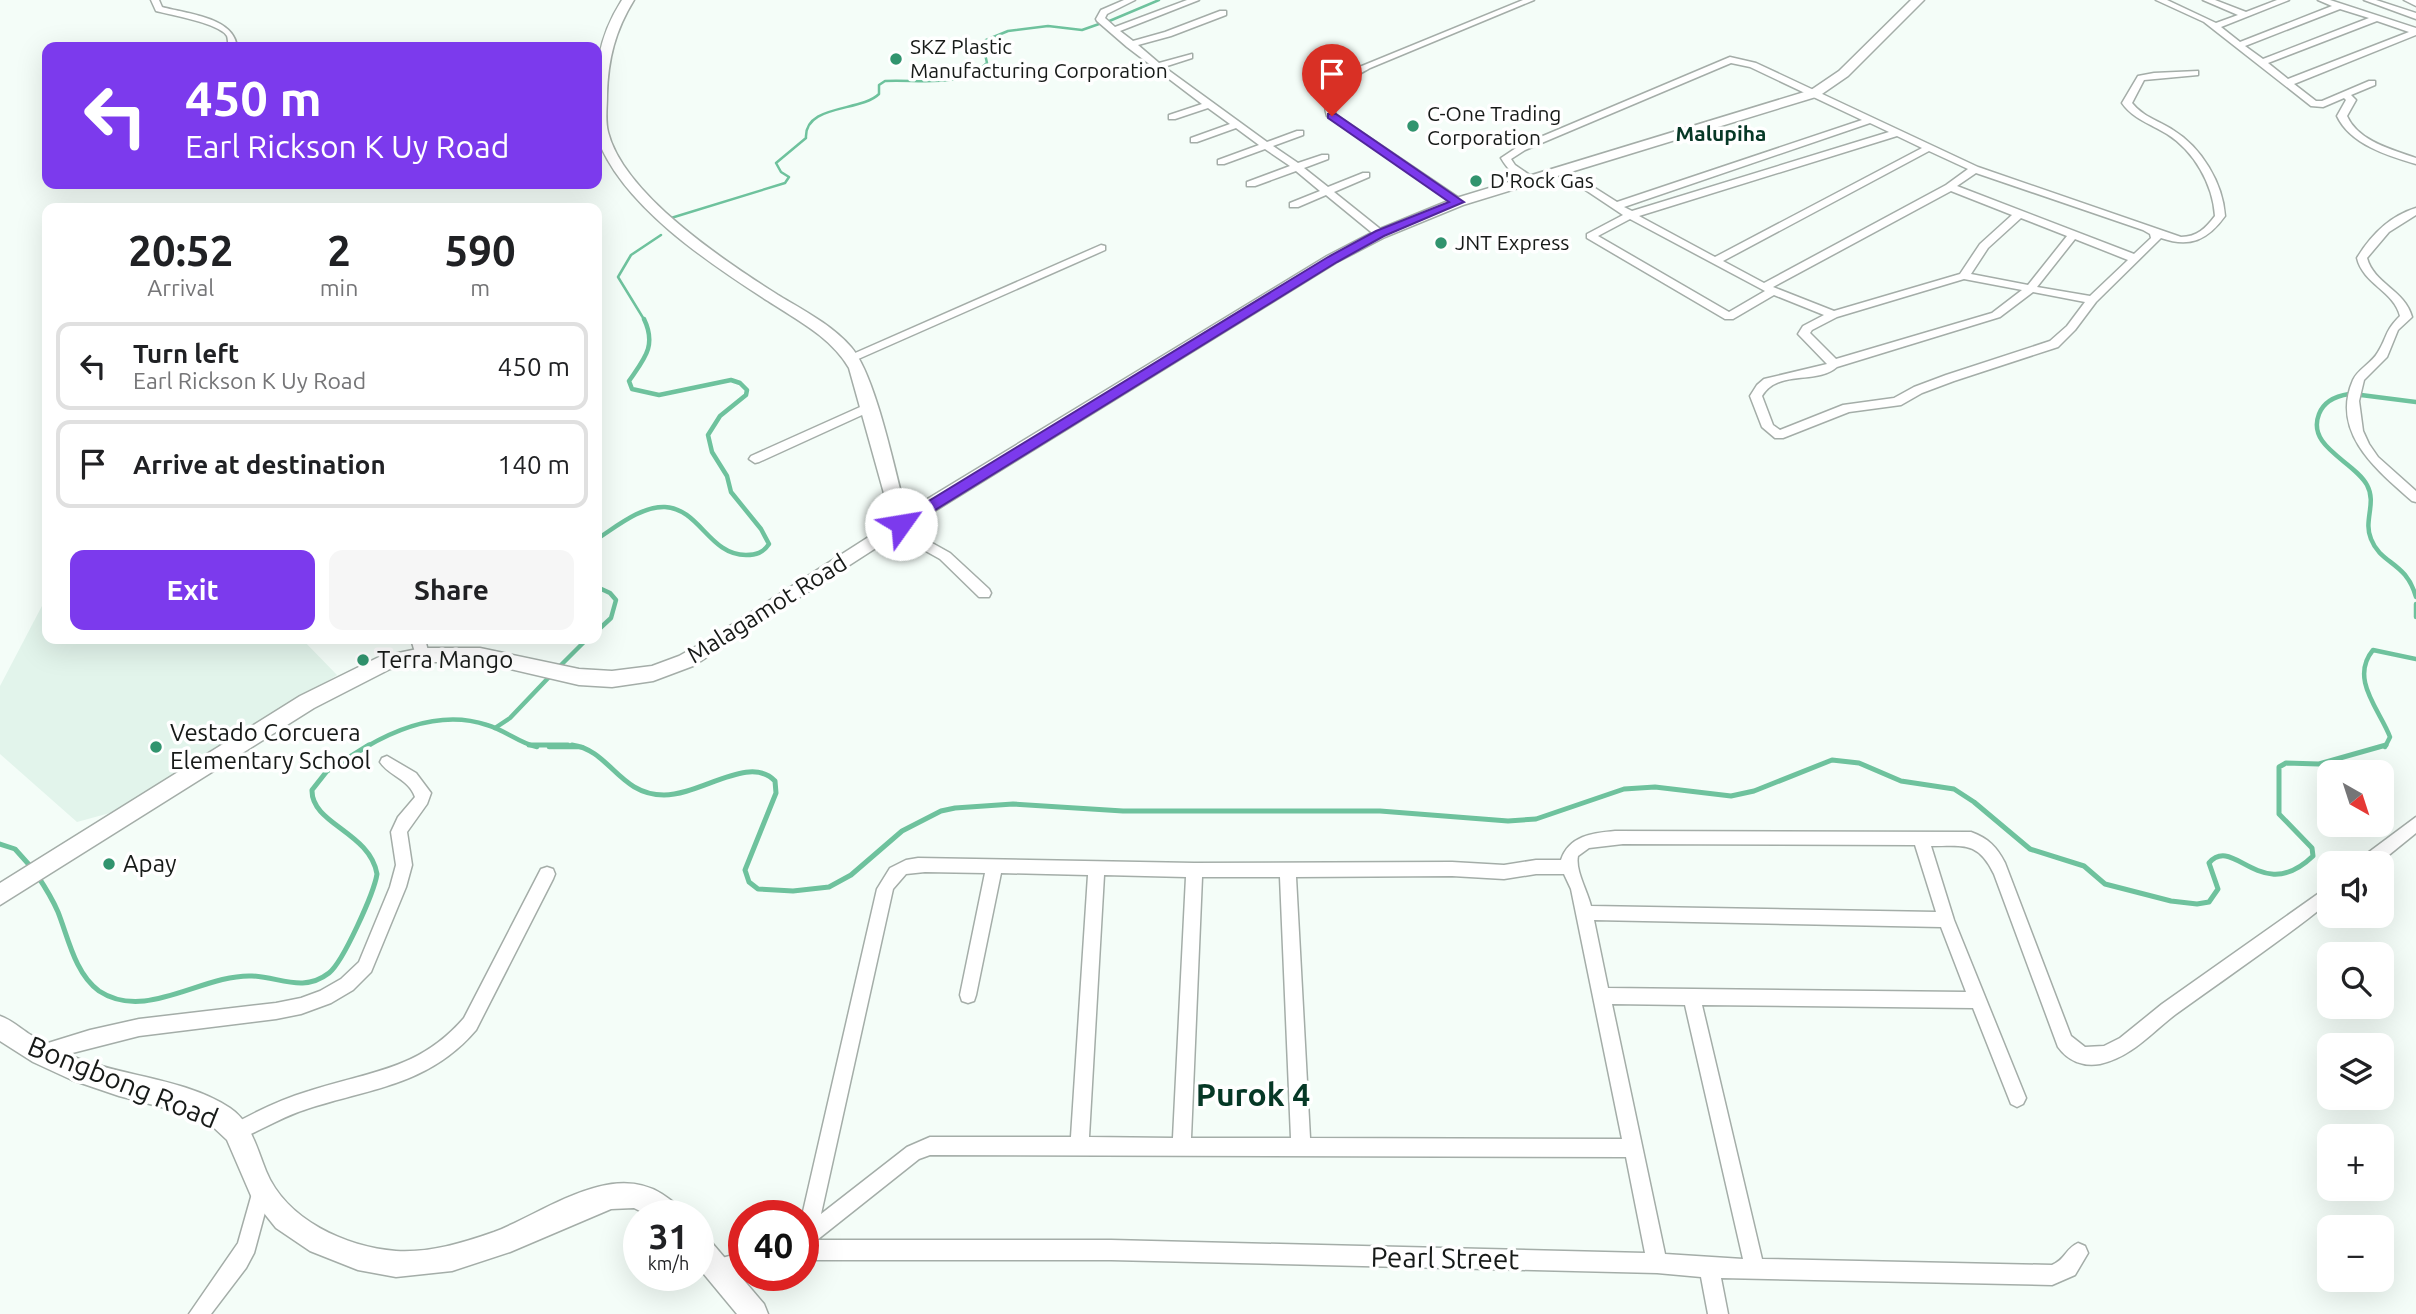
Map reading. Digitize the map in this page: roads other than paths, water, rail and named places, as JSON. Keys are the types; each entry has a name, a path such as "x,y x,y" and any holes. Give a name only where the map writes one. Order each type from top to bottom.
{"street":[{"path":"155,0 159,9 220,27 232,37 232,42"},
{"path":"602,59 604,44 628,0"},
{"path":"1113,31 1195,0"},
{"path":"1458,202 1337,121 1328,110 1330,97 1343,82 1367,66 1530,0"},
{"name":"Malagamot Road","path":"1,894 340,684 420,647 480,655 594,679 630,677 686,661 901,524 1332,259 1380,234 1458,202 1815,93 1832,84 1852,67 1918,0"},
{"path":"2160,0 2200,15 2319,105 2372,83"},
{"path":"2207,0 2247,15"},
{"path":"2250,0 2268,7"},
{"path":"2215,26 2286,0"},
{"path":"2322,0 2416,32"},
{"path":"2368,0 2416,16"},
{"path":"2408,0 2416,3"},
{"path":"1128,1 1099,17 1130,45 1208,105 1297,167 1380,234"},
{"path":"2239,45 2339,6"},
{"path":"1130,45 1223,13"},
{"path":"2261,63 2377,18"},
{"path":"2287,83 2416,32"},
{"path":"1158,66 1189,56"},
{"path":"1531,180 1511,167 1506,158 1522,148 1730,60 1754,65 1975,169 2151,230 2169,239 2189,241 2206,233 2220,216 2218,197 2191,147 2133,111 2127,103 2141,78 2156,75 2176,78 2195,73"},
{"path":"2345,94 2351,100 2342,116 2350,129 2368,141 2416,160"},
{"path":"1172,117 1208,105"},
{"path":"1616,206 1870,120"},
{"path":"1194,140 1236,125"},
{"path":"602,132 621,170 649,205 685,238 708,257 824,331 852,357 869,407 901,524 912,537 945,556 984,593"},
{"path":"1221,162 1300,133"},
{"path":"1896,133 1835,153 1764,171 1632,216 1593,234 1592,238 1729,317 1769,289 1950,187 1975,169"},
{"path":"1715,261 1928,148"},
{"path":"1251,184 1325,157"},
{"path":"1562,171 1632,216 1715,261 1769,289 1833,315"},
{"path":"1294,205 1366,175"},
{"path":"1950,187 2134,258"},
{"path":"2416,211 2376,238 2362,258 2365,269 2401,305 2406,311 2406,317 2393,328 2383,354 2359,379 2353,401 2357,431 2363,445 2374,460 2416,498"},
{"path":"1964,276 1984,246 2018,215"},
{"path":"2074,234 2029,289 2008,308 1982,321 1833,364 1825,370 1770,381 1758,389 1756,396 1771,431 1779,435 1847,408 1897,402 1918,390 1950,378 2046,348 2063,337 2092,300 2156,239 2151,230"},
{"path":"852,357 1101,248"},
{"path":"1833,364 1804,334 1807,328 1833,315 1964,276 2092,300"},
{"path":"755,459 869,407"},
{"path":"41,1053 86,1038 122,1030 285,1009 314,1001 341,989 356,978 365,967 398,887 404,865 399,832 403,822 422,799 423,793 418,785 387,762"},
{"path":"2382,851 2416,824"},
{"path":"1657,1262 1579,889 1569,867 1570,856 1577,846 1600,838 1971,839 1984,844 1993,854 2064,1041 2069,1049 2085,1057 2111,1052 2127,1044 2317,902"},
{"path":"1921,839 1946,920 2017,1098"},
{"path":"814,1200 888,883 899,869 915,865 1194,870 1452,869 1504,872 1536,867 1569,867"},
{"path":"968,995 995,866"},
{"path":"1079,1147 1096,868"},
{"path":"1182,1147 1194,870"},
{"path":"1288,870 1301,1148"},
{"path":"236,1132 310,1099 412,1070 442,1055 470,1024 547,874"},
{"path":"1584,913 1946,920"},
{"path":"1601,996 1978,1000"},
{"path":"1692,997 1755,1269"},
{"name":"Bongbong Road","path":"0,1027 41,1053 119,1084 198,1105 222,1117 236,1132 261,1190 291,1223 314,1238 367,1260 423,1264 462,1255 540,1226 589,1203 614,1196 635,1195 646,1200"},
{"path":"819,1231 903,1161 930,1146 1633,1148"},
{"path":"199,1314 239,1261 247,1246 261,1190"},
{"name":"Pearl Street","path":"819,1243 1657,1262 1709,1268 2052,1275 2068,1268 2078,1253"},
{"path":"1709,1268 1718,1314"},
{"path":"738,1291 743,1309"}],"waterway":[{"path":"1107,22 1159,0"},
{"path":"671,218 785,183 789,177 781,172 776,163 806,138 808,127 814,119 871,100 879,94 879,85 885,81 939,81 965,76 987,63 983,45 986,40 1008,31 1048,26 1082,30 1099,24"},
{"path":"644,320 618,277 631,255 661,235"},
{"path":"602,536 638,514 665,507 687,515 713,540 733,553 756,554 769,544 761,529 731,492 727,476 712,452 708,435 720,416 746,395 747,390 740,383 731,380 659,395 632,389 629,381 644,359 649,345 644,320"},
{"path":"2349,394 2331,400 2321,409 2317,426 2319,436 2367,485 2371,499 2368,526 2371,539 2381,554 2406,576 2416,597"},
{"path":"2361,395 2416,402"},
{"path":"602,589 616,600 611,618 602,626"},
{"path":"2416,604 2416,617"},
{"path":"558,668 582,644"},
{"path":"2386,745 2390,737 2365,683 2366,661 2373,650 2416,659"},
{"path":"495,728 510,718 552,674"},
{"path":"366,747 409,727 440,720 471,721 487,725 530,745"},
{"path":"37,875 56,907 73,954 84,975 99,991 117,999 155,999 233,977 252,976 301,983 319,979 335,966 350,942 377,874 364,848 321,812 314,802 312,790 327,771 369,745"},
{"path":"530,745 568,745"},
{"path":"530,745 537,747"},
{"path":"572,745 578,747"},
{"path":"578,747 596,755 636,788 649,793 678,793 752,772 765,774 775,781 776,793 745,870 749,882 758,889 793,891 829,887 851,875 902,831 941,811 955,808 1013,804 1123,811 1380,811 1508,821 1536,819 1624,789 1655,787 1731,796 1754,791 1832,760 1859,763 1901,781 1954,789 1974,802 2030,849 2084,866 2105,884 2171,901 2197,904 2209,902 2218,889 2209,863 2219,856 2228,857 2264,873 2278,874 2295,869 2313,856 2312,848 2279,814 2279,767 2286,763 2319,764 2386,745"},
{"path":"549,747 578,747"},
{"path":"0,844 15,849 32,868"}],"place":[{"name":"SKZ Plastic Manufacturing Corporation","path":"896,59"},
{"name":"C-One Trading Corporation","path":"1413,126"},
{"name":"D'Rock Gas","path":"1476,181"},
{"name":"JNT Express","path":"1441,243"},
{"name":"Terra Mango","path":"363,660"},
{"name":"Vestado Corcuera Elementary School","path":"156,747"},
{"name":"Apay","path":"109,864"}],"district":[{"name":"Malupiha","path":"1721,134"},
{"name":"Purok 4","path":"1253,1095"}]}
